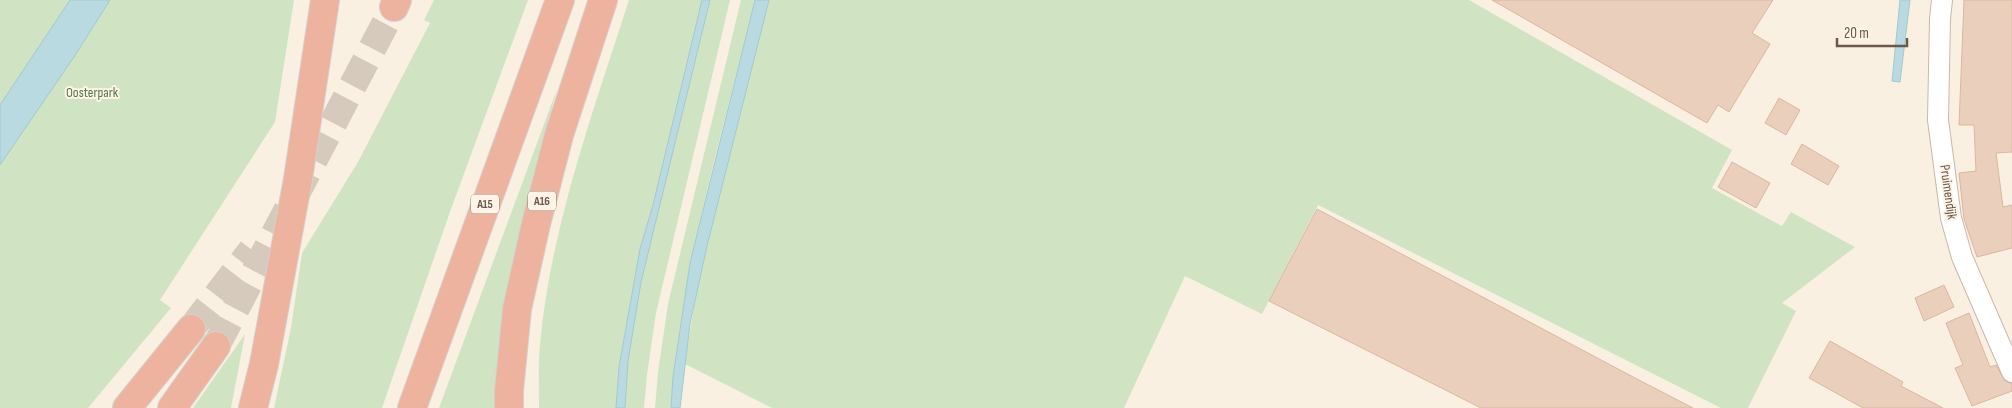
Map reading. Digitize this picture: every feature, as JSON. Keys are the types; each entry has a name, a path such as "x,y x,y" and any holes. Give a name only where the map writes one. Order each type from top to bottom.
{"highway":[{"path":"254,408 264,364 298,179 325,0"},
{"name":"A15","path":"412,408 560,0"},
{"name":"A16","path":"509,408 517,309 536,224 559,135 603,0"},
{"path":"127,408 191,329"},
{"path":"172,408 216,346"}],"street":[{"name":"Pruimendijk","path":"1942,0 1938,120 1951,218 1962,257 2012,372"}],"green space":[{"name":"Oosterpark","path":"0,0 294,0 275,122 160,300 171,308 88,408 0,408"},
{"path":"434,0 528,0 451,209 382,408 274,408 291,328 302,253 358,162 430,23 424,20"},
{"path":"629,0 702,0 653,205 640,249 619,367 616,408 539,408 540,344 553,256 575,170"},
{"path":"710,0 730,0 656,313 644,408 625,408 628,361 641,282"},
{"path":"741,0 755,0 693,253 676,356 671,408 655,408 668,304"},
{"path":"769,0 1469,0 1732,150 1712,188 1782,226 1791,212 1855,247 1782,303 1796,311 1748,408 1721,408 1318,205 1262,314 1185,276 1124,408 772,408 685,364 692,318 711,226"},
{"path":"557,89 534,173 511,277 499,408 439,408"},
{"path":"245,334 231,408 193,408"}],"water":[{"path":"70,0 110,0 76,54 0,165 0,105"},
{"path":"702,0 710,0 641,282 628,361 625,408 616,408 619,367 640,249 653,205"},
{"path":"755,0 769,0 707,246 690,324 680,408 671,408 673,377 690,263"},
{"path":"1900,0 1910,0 1900,82 1892,81"}],"building":[{"path":"1492,0 1773,0 1752,33 1770,44 1729,112 1718,105 1707,123"},
{"path":"1964,0 2012,0 2012,152 1996,153 2003,207 2012,205 2012,248 1977,257 1964,219 1959,173 1976,171 1974,125 1959,125"},
{"path":"1779,98 1800,110 1786,135 1765,123"},
{"path":"1802,144 1839,166 1828,185 1791,164"},
{"path":"1732,162 1770,183 1756,208 1718,187"},
{"path":"1317,209 1693,408 1481,408 1269,301"},
{"path":"1944,285 1954,307 1924,321 1915,298"},
{"path":"1969,313 1990,367 1996,365 2005,381 2012,384 2012,391 1972,406 1955,368 1963,365 1946,323"},
{"path":"1830,341 1903,382 1901,386 1943,408 1863,408 1809,378"}],"tunnel":[{"path":"216,346 394,7"},
{"path":"191,329 252,250"}]}
